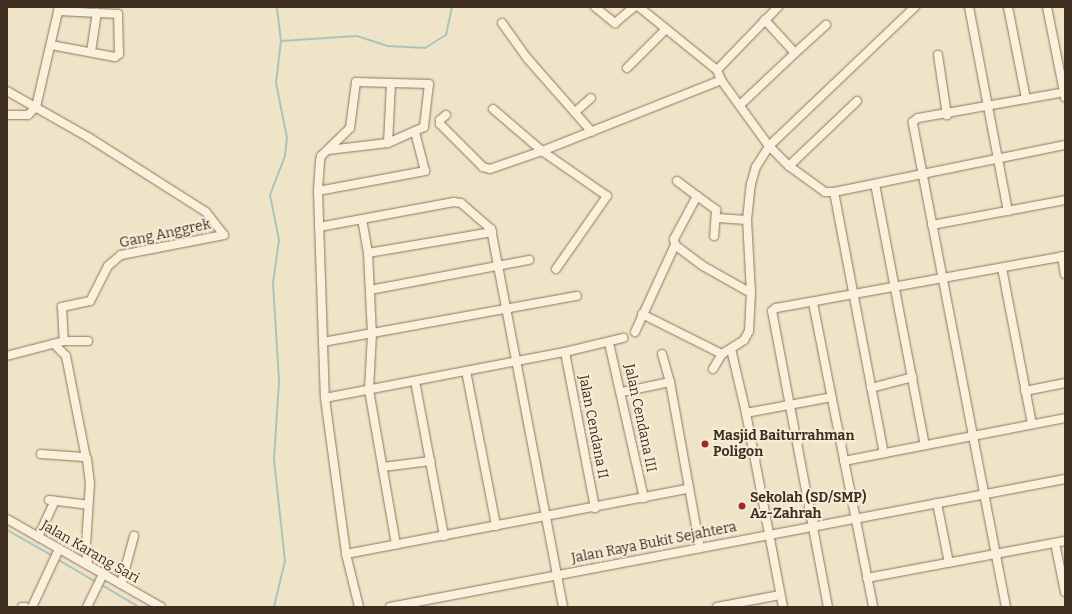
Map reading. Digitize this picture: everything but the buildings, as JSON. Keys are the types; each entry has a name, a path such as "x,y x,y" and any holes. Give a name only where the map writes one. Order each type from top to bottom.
{"street":[{"path":"595,7 615,23 634,7"},
{"path":"640,7 717,70 722,80 769,146 789,166 822,190 834,192 1065,145"},
{"path":"717,70 778,7"},
{"path":"713,369 722,354 744,340 749,331 751,293 747,220 751,184 756,167 769,146 915,7"},
{"path":"969,7 990,106 1008,211"},
{"path":"1008,7 1026,99"},
{"path":"1006,607 913,122 918,118 947,115 1026,99 1065,94 1047,7"},
{"path":"7,115 28,115 36,107 58,9 116,13 120,16 118,54 115,56 51,45"},
{"path":"91,52 97,12"},
{"path":"765,20 796,53"},
{"path":"502,23 527,58 592,132"},
{"path":"740,105 826,25"},
{"path":"627,68 666,29"},
{"path":"938,55 947,115"},
{"path":"446,115 440,120 440,124 486,169 542,152 722,80"},
{"path":"328,150 388,143 415,132 426,125 429,84 356,82 350,128 328,150 320,161 318,191 325,398 346,554 359,607"},
{"path":"388,143 391,83"},
{"path":"7,91 36,107"},
{"path":"575,112 591,98"},
{"path":"789,166 857,102"},
{"name":"Gang Anggrek","path":"36,107 206,212 224,235 121,255 108,266 89,302 62,307 64,342"},
{"path":"494,109 542,152 606,196 556,269"},
{"path":"318,191 425,171 415,132"},
{"path":"677,181 714,207 717,218 714,236"},
{"path":"875,184 925,445"},
{"path":"834,192 884,453"},
{"path":"635,332 675,245 674,239 697,196"},
{"path":"932,225 1065,200"},
{"path":"319,227 454,202 461,203 492,232 563,607"},
{"path":"717,218 747,220"},
{"path":"362,219 368,253 372,334 369,390 396,544"},
{"path":"368,253 492,232"},
{"path":"675,245 703,266 751,293"},
{"path":"828,607 814,526 772,311 776,308 813,303 1063,256 1065,274"},
{"path":"370,290 529,260"},
{"path":"1002,268 1032,424"},
{"path":"323,342 507,310 576,296"},
{"path":"813,303 873,607"},
{"path":"642,314 722,354"},
{"path":"325,398 565,352 609,343 623,338"},
{"path":"7,356 56,346 64,342 88,341"},
{"name":"Jalan Cendana III","path":"609,343 622,392 644,498"},
{"path":"56,346 66,356 90,483 86,545 88,565"},
{"path":"731,349 746,413 783,607"},
{"name":"Jalan Cendana II","path":"565,352 595,508"},
{"path":"662,354 670,382 688,489 700,548"},
{"path":"466,371 496,526"},
{"path":"871,388 913,377"},
{"path":"415,381 444,536"},
{"path":"622,392 670,382"},
{"path":"1025,391 1065,384"},
{"path":"746,413 832,397"},
{"path":"844,461 1065,418"},
{"path":"41,454 86,458"},
{"path":"383,467 431,461"},
{"name":"Jalan Raya Bukit Sejahtera","path":"390,607 1065,479"},
{"path":"346,554 595,508 688,489"},
{"path":"38,537 52,500 88,504"},
{"path":"936,503 949,563"},
{"name":"Jalan Karang Sari","path":"7,520 38,537 58,551 88,565 102,576 121,584 161,607"},
{"path":"121,584 134,536"},
{"path":"867,578 1065,541"},
{"path":"1055,543 1065,592"},
{"path":"32,607 58,551"},
{"path":"87,607 102,576"},
{"path":"717,607 780,595"}],"waterway":[{"path":"274,607 285,561 274,459 279,381 273,283 279,240 270,195 285,156 287,138 276,83 281,41 277,7"},
{"path":"281,41 357,36 388,46 425,48 446,35 452,7"},
{"path":"7,530 53,556"},
{"path":"57,559 96,582"},
{"path":"100,584 139,607"}],"place":[{"name":"Masjid Baiturrahman Poligon","path":"705,444"},
{"name":"Sekolah (SD/SMP) Az-Zahrah","path":"742,506"}]}
